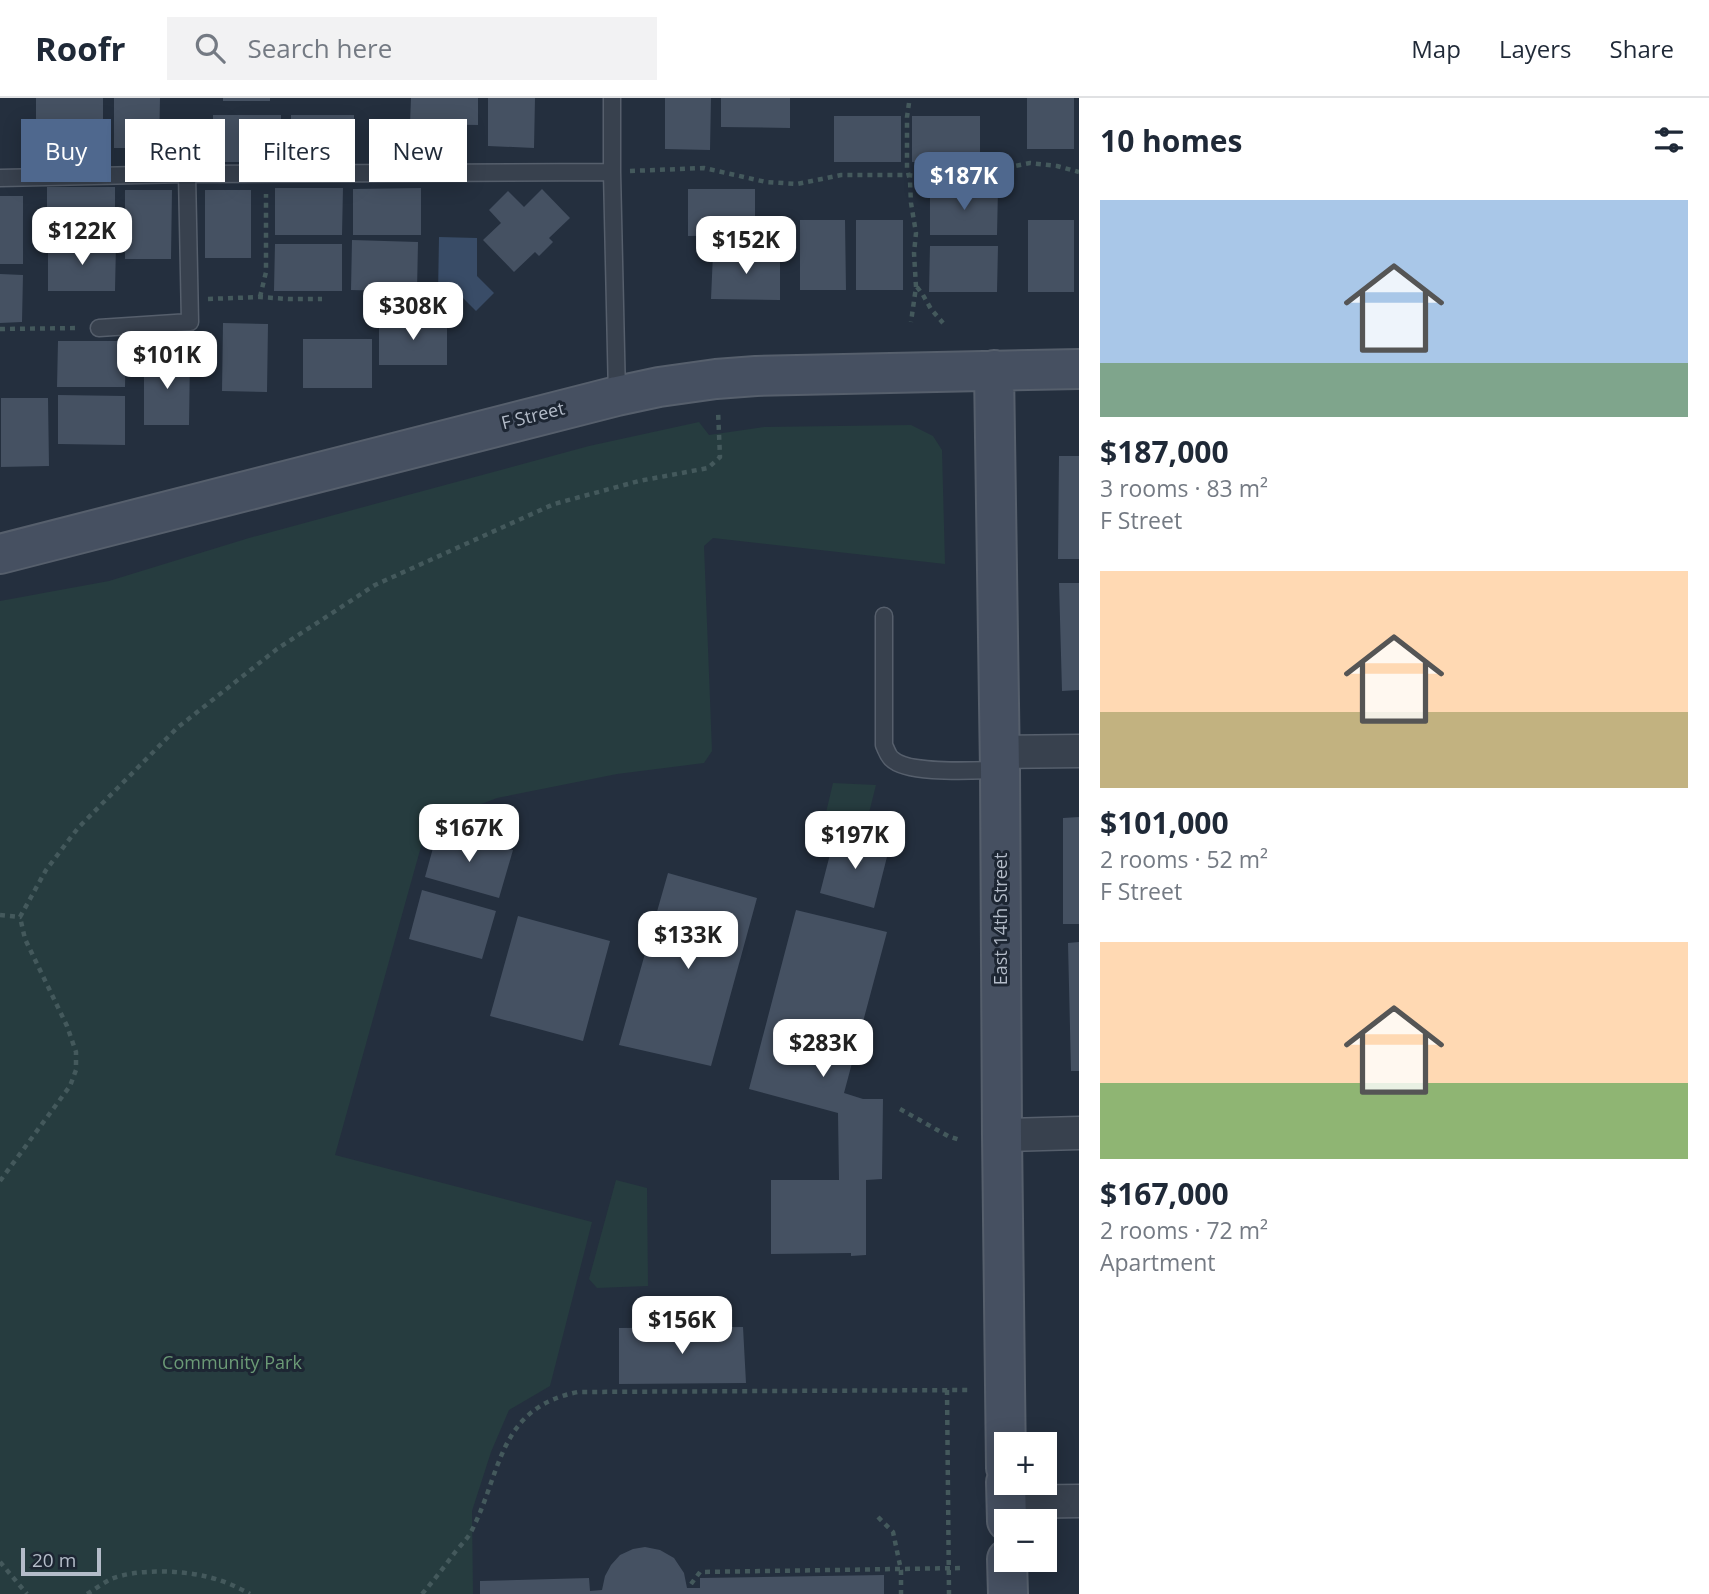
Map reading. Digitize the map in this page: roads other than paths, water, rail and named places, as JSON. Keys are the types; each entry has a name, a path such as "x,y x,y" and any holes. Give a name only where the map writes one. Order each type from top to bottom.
{"street":[{"name":"F Street","path":"0,554 659,387 756,376 1079,369"},
{"name":"East 14th Street","path":"994,370 1006,1432"},
{"path":"1000,761 1079,751"},
{"path":"1002,1135 1079,1133"},
{"path":"1025,1495 1079,1501"},
{"path":"1007,1572 1008,1594"}],"lane":[{"path":"612,98 617,396"},
{"path":"225,174 612,172"},
{"path":"0,178 125,175"},
{"path":"99,328 190,322 187,182"},
{"path":"884,616 884,745 891,759 914,769 1000,761"}],"water":[{"path":"439,237 477,238 477,276 494,293 476,311 459,294 438,294"}],"park label":[{"name":"Community Park","path":"232,1363"}]}
